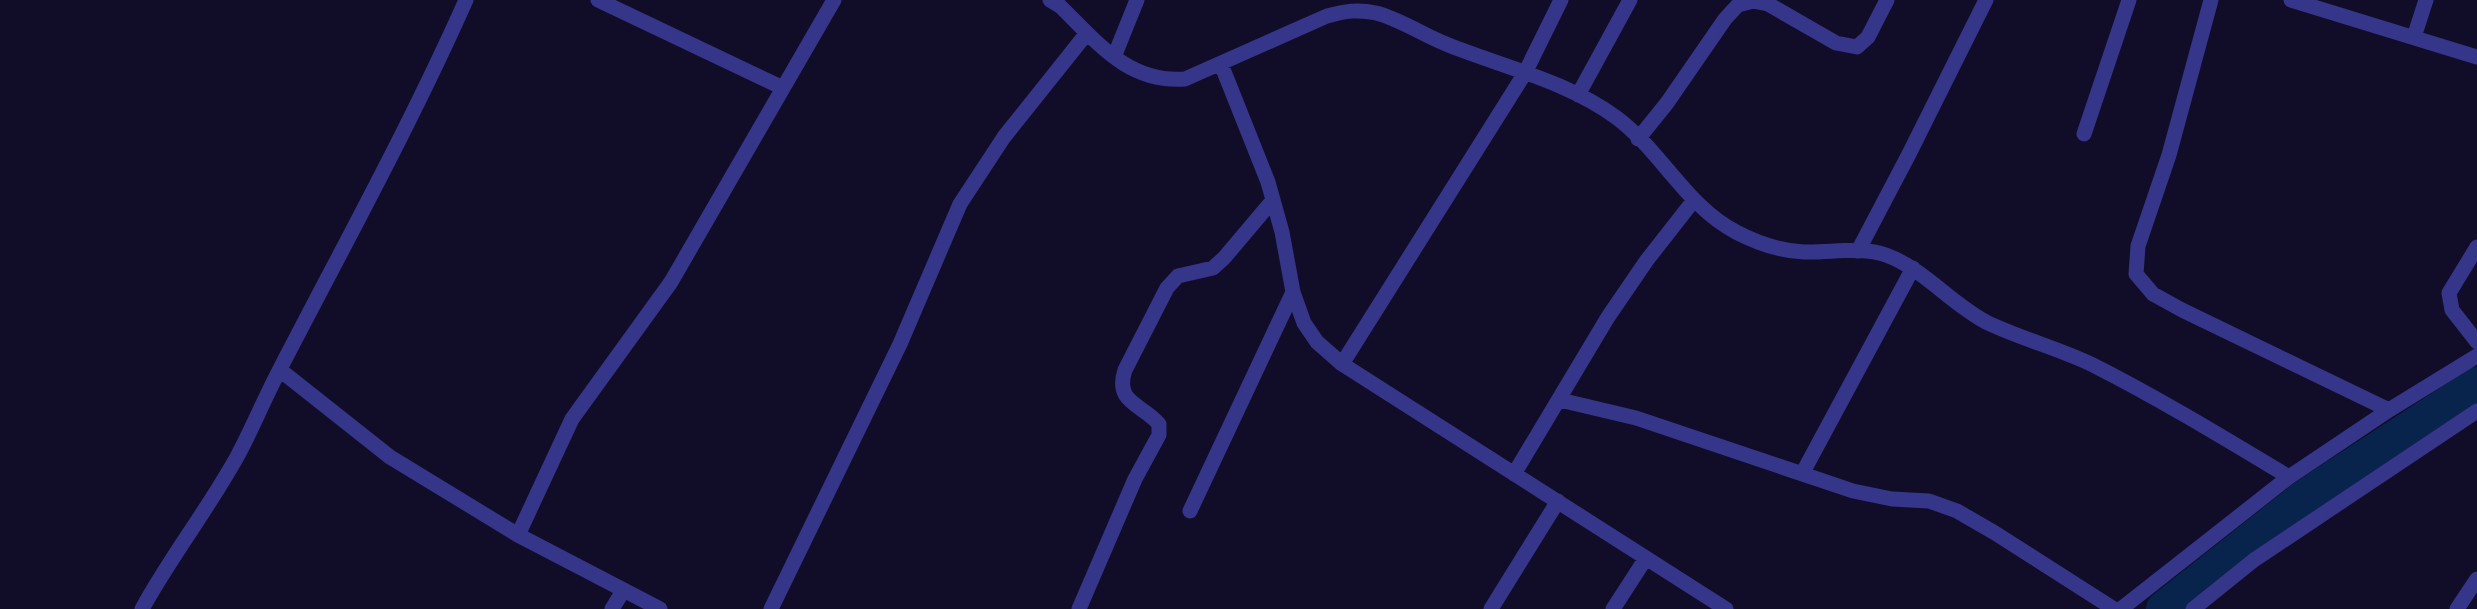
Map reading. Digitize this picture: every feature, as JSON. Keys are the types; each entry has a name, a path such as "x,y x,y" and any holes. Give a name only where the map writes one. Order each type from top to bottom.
{"street":[{"path":"142,609 157,580 238,456 280,370 346,248 446,46 465,0"},
{"path":"598,0 783,88"},
{"path":"518,535 572,419 671,282 834,0"},
{"path":"1050,0 1060,6 1123,64 1150,78 1168,80 1185,79 1327,16 1352,9 1378,13 1445,44 1578,95 1618,119 1694,200 1733,231 1771,247 1802,252 1858,251 1884,254 1913,268 1983,320 2020,338 2054,348 2093,366 2169,406 2289,477"},
{"path":"1114,57 1137,0"},
{"path":"1342,364 1525,73 1561,0"},
{"path":"1578,95 1630,0"},
{"path":"1638,139 1667,103 1725,19 1738,5 1753,1 1767,3 1836,43 1857,47 1868,37 1887,0"},
{"path":"1858,251 1910,154 1986,0"},
{"path":"2084,134 2129,0"},
{"path":"2211,0 2169,155 2138,246 2136,274 2153,294 2182,310 2389,410"},
{"path":"2291,0 2477,57"},
{"path":"2414,37 2426,0"},
{"path":"771,609 900,344 960,204 1004,137 1087,33"},
{"path":"1221,64 1268,182 1282,232 1293,292 1304,323 1317,342 1342,364 1726,609"},
{"path":"1079,609 1135,479 1159,435 1159,424 1129,400 1122,391 1121,380 1125,370 1167,288 1178,276 1213,268 1273,200"},
{"path":"1514,474 1608,317 1640,270 1694,200"},
{"path":"2477,247 2449,293 2452,310 2477,342"},
{"path":"1802,474 1913,268"},
{"path":"1191,511 1293,292"},
{"path":"2121,609 2289,477 2389,410 2477,356"},
{"path":"280,370 390,457 518,535 660,609"},
{"path":"1560,400 1636,418 1853,491 1892,499 1929,501 1957,511 2114,609"},
{"path":"2193,609 2254,561 2477,411"},
{"path":"1491,609 1558,501"},
{"path":"1613,609 1646,558"},
{"path":"2457,609 2477,579"},
{"path":"612,609 623,591"}],"waterway":[{"path":"2164,609 2308,495 2477,385"}]}
